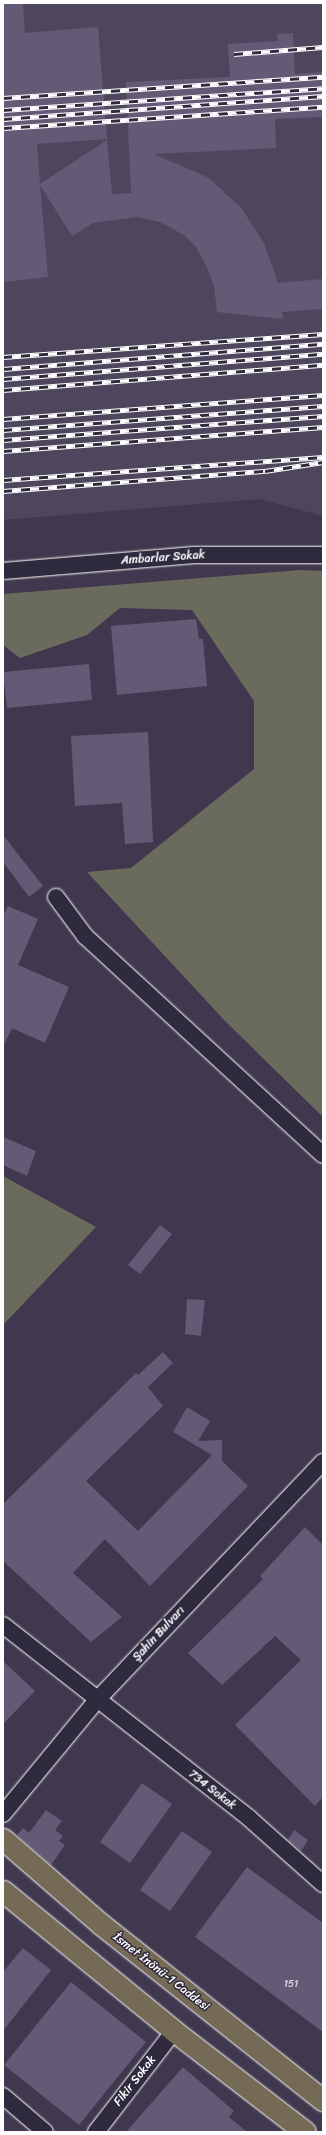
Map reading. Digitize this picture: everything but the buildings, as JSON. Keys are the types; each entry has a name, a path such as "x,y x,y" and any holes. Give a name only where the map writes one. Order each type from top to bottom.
{"main road":[{"name":"İsmet İnönü-1 Caddesi","path":"3,1839 102,1925 323,2100"},
{"path":"3,1891 174,2031 305,2132"}],"street":[{"name":"Ambarlar Sokak","path":"3,571 194,555 323,555"},
{"path":"56,897 85,936 322,1153"},
{"name":"Şahin Bulvarı","path":"3,1814 96,1701 321,1467"},
{"name":"734 Sokak","path":"3,1625 96,1701 249,1818 323,1884"},
{"name":"Fikir Sokak","path":"96,2132 174,2031"},
{"path":"3,2096 45,2132"}],"shaded area":[{"path":"3,3 323,3 323,516 259,499 3,520"}],"green space":[{"path":"301,570 323,571 323,1117 225,1021 87,872 131,868 254,769 254,701 192,610 120,608 87,635 20,658 3,645 3,594"},
{"path":"3,1176 96,1227 3,1325"}],"railway":[{"path":"234,54 323,47"},
{"path":"3,98 323,77"},
{"path":"3,110 323,88"},
{"path":"3,119 323,96"},
{"path":"3,128 323,107"},
{"path":"3,357 323,334"},
{"path":"3,369 323,344"},
{"path":"3,379 323,354"},
{"path":"3,390 323,365"},
{"path":"3,419 323,395"},
{"path":"3,430 323,406"},
{"path":"3,440 323,416"},
{"path":"3,451 323,427"},
{"path":"3,480 323,457"},
{"path":"3,491 265,471 323,462"}]}
